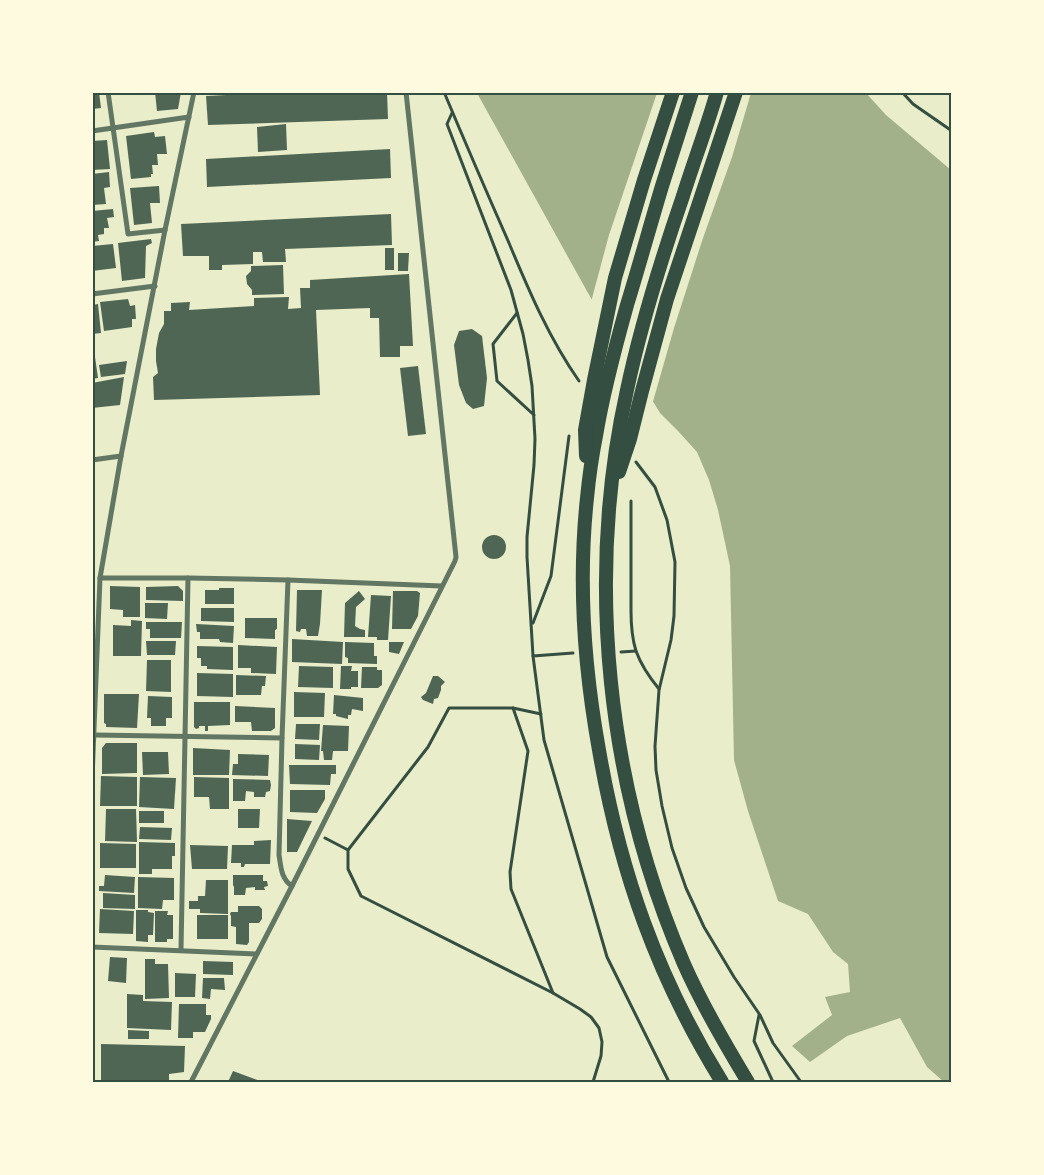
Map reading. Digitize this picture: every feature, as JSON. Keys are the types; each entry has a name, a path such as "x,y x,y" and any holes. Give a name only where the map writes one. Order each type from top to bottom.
{"highway":[{"path":"587,497 585,430 615,278 673,92"},
{"path":"692,92 647,236 612,359 596,434 587,497 583,584 586,651 594,724 610,811 624,864 648,936 664,975 697,1041 722,1082"},
{"path":"717,92 708,124 666,245 627,388 610,499 606,586 608,649 615,718 630,805 656,890 684,964 716,1027 748,1082"},
{"path":"610,499 630,439 667,299 736,92"}],"street":[{"path":"108,92 128,234 165,230"},
{"path":"92,779 95,660 100,578 121,456 194,92"},
{"path":"191,1082 292,886 455,561 456,552 406,92"},
{"path":"92,131 188,117"},
{"path":"92,294 155,286"},
{"path":"92,460 121,456"},
{"path":"100,578 288,580 442,586"},
{"path":"181,950 188,578"},
{"path":"288,580 279,855 282,873 287,883 292,886"},
{"path":"94,735 282,738"},
{"path":"92,947 257,954"}],"path":[{"path":"444,92 545,325 581,383"},
{"path":"902,92 913,104 952,132"},
{"path":"452,112 447,124 510,290 528,360 532,386 535,439 527,557 534,656 544,740 607,957 669,1082"},
{"path":"517,313 493,344 497,381 534,416"},
{"path":"532,626 551,576 570,434"},
{"path":"632,455 655,487 667,520 675,562 674,616 671,640 659,690 656,730 656,770 672,848 686,888 704,928 760,1015 773,1043 801,1082"},
{"path":"630,501 630,611 632,628 636,651 646,672 659,690"},
{"path":"618,652 636,651"},
{"path":"534,656 572,654"},
{"path":"541,714 513,708 449,708 428,747 348,850 348,869 361,896 553,993 591,1017 599,1028 602,1042 601,1056 593,1082"},
{"path":"513,708 528,751 510,872 510,889 553,993"},
{"path":"325,838 348,850"},
{"path":"760,1015 754,1040 773,1082"}],"shaded area":[{"path":"477,93 866,93 886,115 951,170 951,1082 944,1082 927,1067 900,1018 847,1036 810,1062 792,1046 832,1015 825,997 850,992 848,964 833,952 808,914 778,901 748,811 734,760 730,566 718,510 709,480 697,452 660,413 588,293"}],"pier":[{"path":"657,93 751,93 732,157 674,328 652,405 591,302 609,235"}],"building":[{"path":"92,92 99,92 101,108 92,109"},
{"path":"155,92 181,92 178,109 157,111"},
{"path":"288,92 387,92 388,119 208,125 206,96"},
{"path":"286,124 287,150 258,152 257,127"},
{"path":"154,132 155,137 165,136 167,154 157,154 158,165 152,165 153,174 151,174 151,177 131,179 126,136"},
{"path":"107,140 110,169 92,170 92,141"},
{"path":"390,149 391,178 207,187 206,159"},
{"path":"109,172 110,187 104,188 106,204 92,205 92,174"},
{"path":"159,186 160,203 150,203 152,223 134,225 130,188"},
{"path":"113,209 114,217 107,218 109,228 104,228 104,234 98,235 99,241 92,242 92,211"},
{"path":"391,214 392,245 285,249 286,262 263,262 262,252 253,252 253,264 222,265 222,270 209,270 209,256 183,256 181,224"},
{"path":"151,239 152,243 146,246 145,278 122,281 118,243"},
{"path":"113,244 116,268 92,271 92,246"},
{"path":"385,248 394,248 394,270 385,270"},
{"path":"398,253 409,253 408,271 398,271"},
{"path":"283,265 284,294 252,295 252,290 247,284 246,276 251,271 251,266"},
{"path":"409,274 413,346 400,346 400,357 380,357 379,318 370,318 370,308 316,310 320,395 154,400 153,377 158,373 156,349 159,333 164,324 164,311 171,311 171,303 190,302 189,310 254,306 254,298 289,297 288,309 301,308 300,288 310,288 310,280"},
{"path":"128,299 130,306 135,305 136,319 132,319 132,327 104,331 100,302"},
{"path":"98,304 101,333 92,334 92,305"},
{"path":"472,329 482,336 487,378 484,406 473,409 466,403 459,385 454,345 459,331"},
{"path":"92,350 94,350 98,378 92,379"},
{"path":"127,361 125,374 101,377 99,365"},
{"path":"418,366 426,434 408,436 400,368"},
{"path":"124,377 120,405 92,408 92,383"},
{"path":"489,535 499,535 506,542 506,552 499,559 489,559 482,552 482,542"},
{"path":"110,586 140,587 140,617 123,617 123,610 110,609"},
{"path":"178,586 183,591 183,601 146,600 146,587"},
{"path":"219,588 234,588 234,604 205,604 205,590 219,590"},
{"path":"297,590 322,590 318,636 307,636 306,629 301,629 300,632 296,631"},
{"path":"359,591 365,599 356,607 355,626 365,630 365,637 344,637 345,603"},
{"path":"393,591 417,591 420,593 418,616 411,629 392,629"},
{"path":"371,595 391,596 388,640 377,640 377,637 368,637"},
{"path":"145,603 168,603 167,619 145,618"},
{"path":"201,608 234,608 234,622 201,621"},
{"path":"245,618 277,618 275,639 245,638"},
{"path":"131,620 142,621 141,656 113,656 113,625 131,626"},
{"path":"146,622 182,622 181,638 150,638 150,629 146,629"},
{"path":"196,624 234,626 233,643 220,642 219,639 200,639 200,632 197,632"},
{"path":"292,639 343,642 342,664 292,662"},
{"path":"146,641 176,641 175,655 147,655"},
{"path":"345,642 374,643 374,656 377,656 377,664 348,663 348,658 345,657"},
{"path":"389,642 404,642 399,654 389,652"},
{"path":"238,645 277,647 276,674 251,673 251,668 238,668"},
{"path":"197,646 233,647 233,670 207,669 207,666 201,666 201,658 197,658"},
{"path":"147,660 171,660 171,692 146,691"},
{"path":"299,666 333,667 333,688 298,687"},
{"path":"341,666 352,666 351,671 358,671 358,687 340,689"},
{"path":"362,667 377,667 377,670 382,670 382,685 378,688 361,688"},
{"path":"197,673 233,674 233,697 197,696"},
{"path":"236,675 266,676 265,686 262,686 261,695 236,695"},
{"path":"433,676 438,676 445,682 441,686 438,698 434,699 433,704 423,700 421,697 426,693"},
{"path":"294,692 325,693 324,717 294,717"},
{"path":"104,694 139,694 137,728 106,727 104,723"},
{"path":"334,695 363,698 363,711 352,709 348,719 336,716 336,714 333,714"},
{"path":"148,696 172,697 172,718 166,718 166,726 151,726 151,718 147,718"},
{"path":"194,702 230,702 230,725 208,726 208,731 205,731 205,726 199,726 196,729 194,727"},
{"path":"235,706 275,708 275,728 271,731 252,731 251,722 235,722"},
{"path":"296,724 320,724 319,740 295,739"},
{"path":"323,725 349,726 348,751 333,751 332,760 324,760 323,751 321,751"},
{"path":"106,743 137,743 137,773 102,774 102,748"},
{"path":"295,744 320,745 319,760 295,759"},
{"path":"193,748 230,750 229,775 193,775"},
{"path":"142,752 168,752 169,774 143,775"},
{"path":"238,754 269,755 268,776 232,775 233,764 238,764"},
{"path":"289,765 336,765 336,774 331,774 330,785 290,784"},
{"path":"101,776 137,777 137,806 100,806"},
{"path":"140,777 176,778 174,809 139,807"},
{"path":"194,777 229,778 229,809 210,809 209,797 194,797"},
{"path":"233,779 270,780 270,791 266,792 265,797 254,797 254,792 246,791 245,801 233,801"},
{"path":"290,790 325,790 325,799 317,813 290,812"},
{"path":"106,809 136,809 137,842 105,841"},
{"path":"238,809 260,809 259,828 238,828"},
{"path":"139,811 164,811 164,823 139,823"},
{"path":"287,819 312,821 297,852 287,852"},
{"path":"140,827 172,828 171,840 139,839"},
{"path":"271,840 270,864 245,864 244,867 241,867 241,863 231,863 232,845 254,845 254,841"},
{"path":"139,842 175,843 172,869 152,869 152,874 139,874"},
{"path":"100,843 136,844 136,868 100,868"},
{"path":"190,845 228,846 227,869 192,869"},
{"path":"105,875 135,877 134,893 99,891 99,886 104,886"},
{"path":"233,875 263,875 263,881 267,881 268,886 264,887 265,890 255,890 255,887 246,888 245,895 234,895"},
{"path":"138,877 174,878 174,900 163,900 162,909 138,908"},
{"path":"206,880 228,880 228,914 200,913 200,909 189,909 189,901 198,901 198,896 205,896"},
{"path":"103,893 135,895 135,909 103,908"},
{"path":"238,906 259,906 262,909 262,919 259,923 249,923 249,942 247,945 236,944 236,927 231,926 230,914 231,912 238,912"},
{"path":"100,909 134,911 133,934 99,933"},
{"path":"136,910 148,910 148,912 154,913 153,935 148,935 148,942 136,941"},
{"path":"155,911 168,911 167,915 173,915 173,939 167,939 167,942 155,942"},
{"path":"197,915 228,915 228,939 197,939"},
{"path":"110,957 127,958 126,983 108,981"},
{"path":"145,959 155,959 155,964 168,964 169,998 145,999"},
{"path":"203,961 233,962 233,975 203,974"},
{"path":"175,973 196,974 195,997 175,997"},
{"path":"203,978 224,978 225,990 211,989 210,999 202,998"},
{"path":"127,994 143,995 143,1001 172,1002 171,1030 127,1028"},
{"path":"179,1004 206,1004 206,1015 211,1015 211,1019 205,1032 193,1032 193,1038 178,1038"},
{"path":"128,1030 149,1031 149,1039 128,1039"},
{"path":"101,1044 185,1046 184,1072 169,1074 169,1082 101,1082"},
{"path":"233,1071 263,1082 228,1082"}]}
